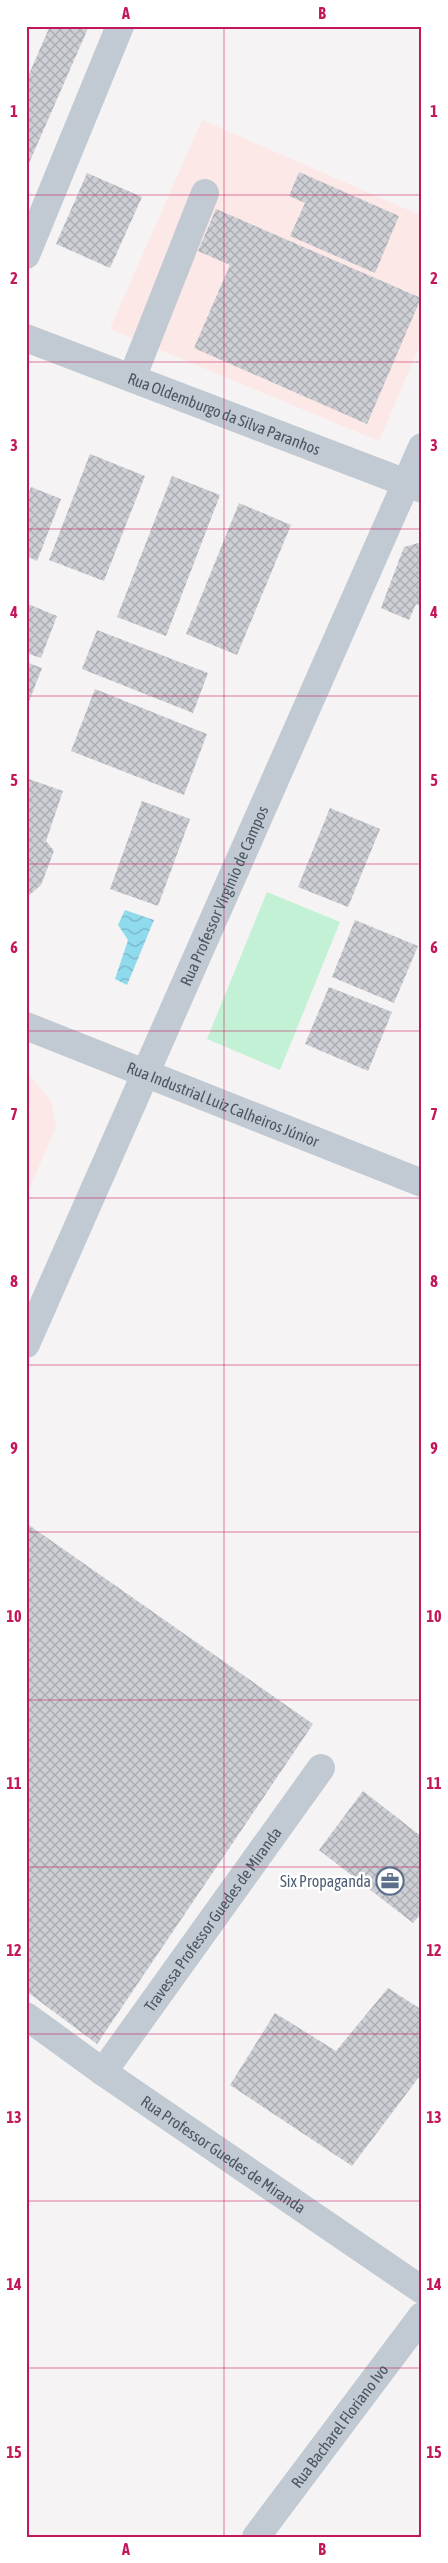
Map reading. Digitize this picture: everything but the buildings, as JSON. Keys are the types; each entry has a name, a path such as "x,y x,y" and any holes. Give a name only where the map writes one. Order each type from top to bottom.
{"street":[{"path":"26,255 120,26"},
{"path":"132,378 205,193"},
{"name":"Rua Oldemburgo da Silva Paranhos","path":"26,338 414,486"},
{"name":"Rua Professor Virgínio de Campos","path":"26,1344 145,1074 414,486 422,446"},
{"name":"Rua Industrial Luiz Calheiros Júnior","path":"26,1026 422,1183"},
{"name":"Travessa Professor Guedes de Miranda","path":"103,2072 322,1768"},
{"name":"Rua Professor Guedes de Miranda","path":"26,2016 103,2072 422,2290"},
{"name":"Rua Bacharel Floriano Ivo","path":"256,2537 422,2316"}],"shaded area":[{"path":"202,120 422,216 422,340 379,441 110,329"},
{"path":"26,1075 32,1078 51,1101 56,1127 26,1196"}],"green space":[{"path":"267,892 340,922 280,1070 207,1039"}],"water":[{"path":"125,910 154,920 127,985 115,979 128,940 118,925"}],"place":[{"name":"Six Propaganda","path":"390,1881"}]}
